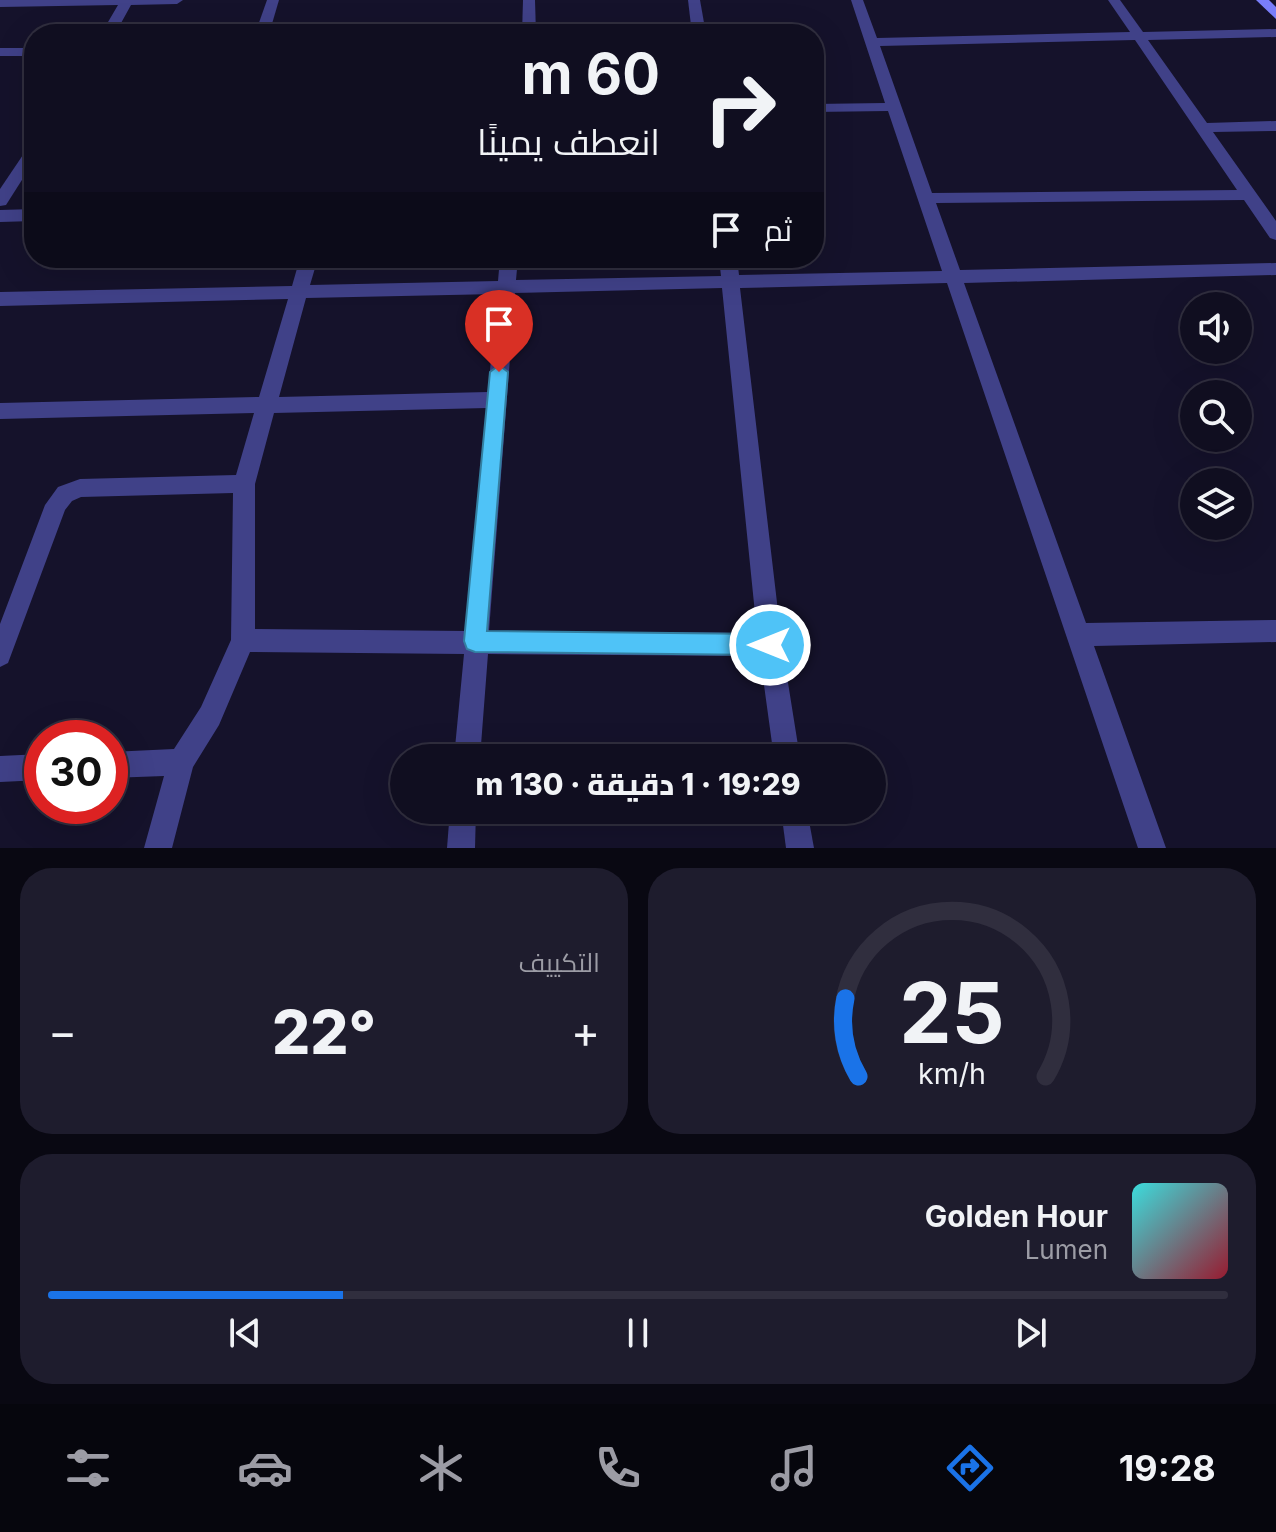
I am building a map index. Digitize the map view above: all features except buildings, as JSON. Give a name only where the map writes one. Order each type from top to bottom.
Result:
[{"type":"street","points":[[113,24],[126,0]]},
{"type":"street","points":[[0,3],[177,0]]},
{"type":"street","points":[[265,24],[273,0]]},
{"type":"street","points":[[529,0],[529,24]]},
{"type":"street","points":[[694,0],[698,24]]},
{"type":"street","points":[[857,0],[1152,848]]},
{"type":"street","points":[[1114,0],[1276,234]]},
{"type":"street","points":[[1262,0],[1276,15]]},
{"type":"street","points":[[872,42],[1276,33]]},
{"type":"street","points":[[0,52],[24,52]]},
{"type":"street","points":[[824,108],[896,107]]},
{"type":"street","points":[[1202,128],[1276,126]]},
{"type":"street","points":[[0,201],[24,164]]},
{"type":"street","points":[[928,198],[1250,195]]},
{"type":"street","points":[[0,216],[24,215]]},
{"type":"street","points":[[158,848],[181,762],[210,716],[243,640],[244,484],[306,268]]},
{"type":"street","points":[[468,744],[508,268]]},
{"type":"street","points":[[729,268],[770,645],[785,744]]},
{"type":"street","points":[[0,299],[1276,269]]},
{"type":"street","points":[[0,411],[496,400]]},
{"type":"street","points":[[0,655],[56,505],[65,494],[80,488],[244,484]]},
{"type":"street","points":[[1077,635],[1276,631]]},
{"type":"street","points":[[243,640],[770,645]]},
{"type":"street","points":[[128,764],[181,762]]},
{"type":"street","points":[[0,769],[24,768]]},
{"type":"street","points":[[461,848],[462,824]]},
{"type":"street","points":[[796,824],[800,848]]},
{"type":"route","points":[[499,372],[475,641],[770,645]]}]
